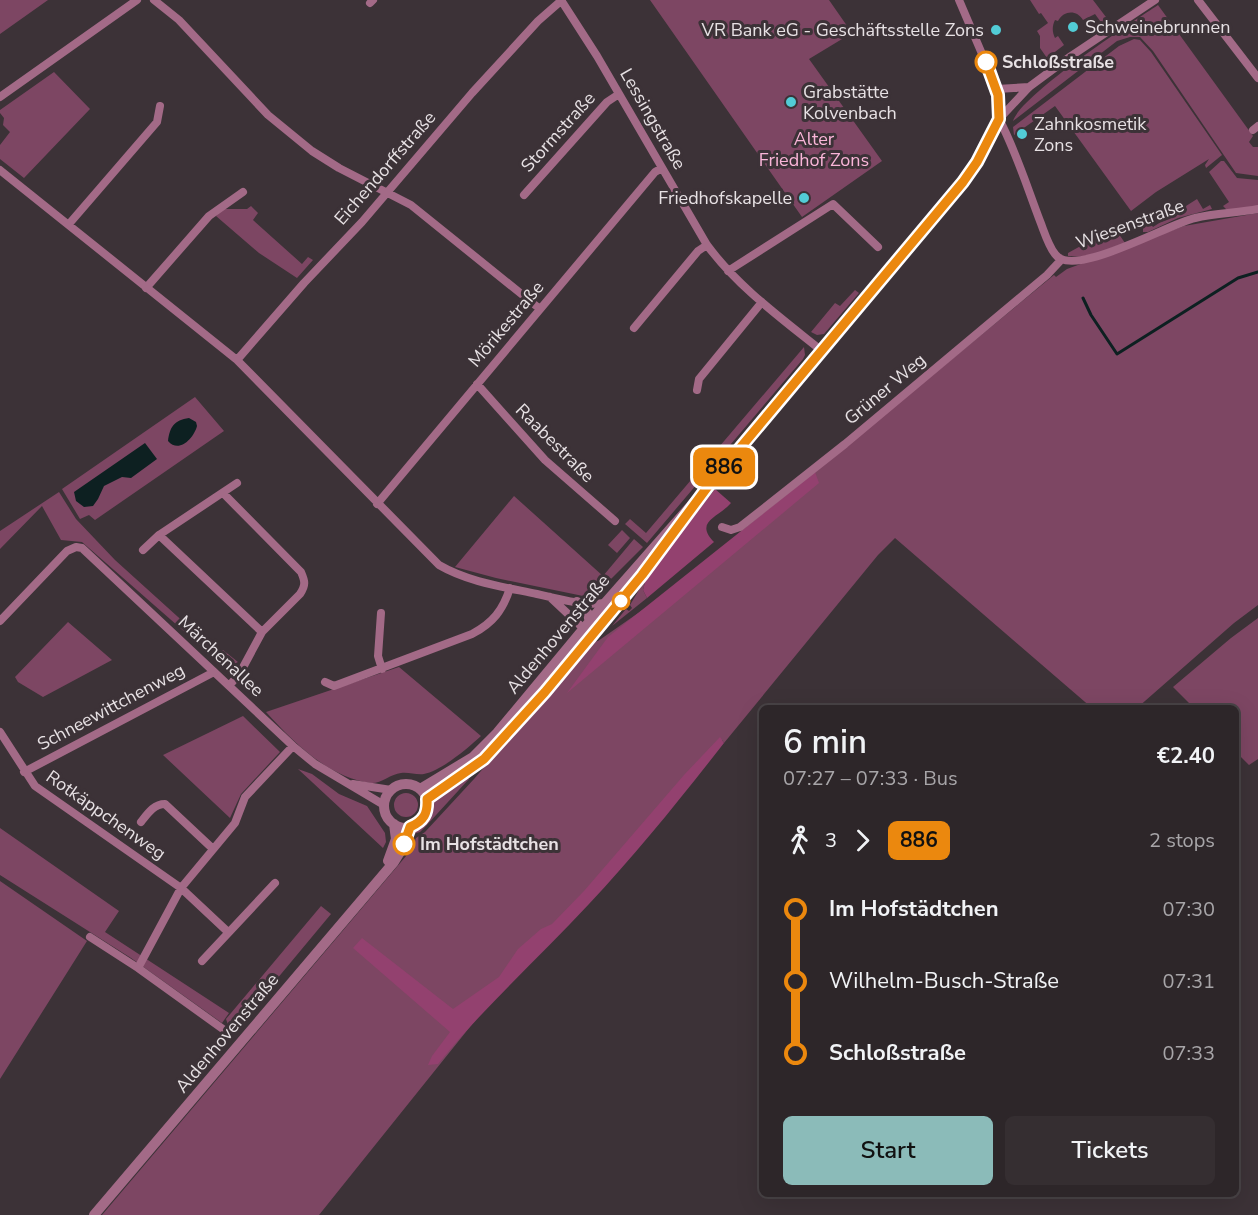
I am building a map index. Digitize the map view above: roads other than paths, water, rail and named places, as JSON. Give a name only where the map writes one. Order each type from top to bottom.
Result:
[{"type":"street","points":[[0,98],[136,0]]},
{"type":"street","points":[[154,0],[179,20],[268,115],[312,151],[330,163],[411,205],[540,309]]},
{"type":"street","name":"Eichendorffstraße","points":[[237,360],[388,193],[472,93],[538,21],[561,0]]},
{"type":"street","name":"Lessingstraße","points":[[561,0],[707,244],[728,271],[822,351]]},
{"type":"street","points":[[959,0],[997,89],[1000,104],[999,119]]},
{"type":"street","points":[[999,119],[1029,87],[1155,0]]},
{"type":"street","points":[[1198,0],[1258,78]]},
{"type":"street","points":[[997,89],[1029,87]]},
{"type":"street","name":"Stormstraße","points":[[524,195],[607,102],[619,94]]},
{"type":"street","points":[[69,224],[157,122],[160,106]]},
{"type":"street","name":"Wiesenstraße","points":[[999,119],[1009,138],[1055,255],[1066,262],[1099,256],[1176,223],[1196,217],[1258,209]]},
{"type":"street","name":"Aldenhovenstraße","points":[[424,794],[482,749],[588,626],[605,603],[709,485],[963,182],[977,162],[999,119]]},
{"type":"street","name":"Mörikestraße","points":[[377,504],[655,172],[662,168]]},
{"type":"street","points":[[0,170],[237,360],[439,565],[478,582],[586,604],[605,603]]},
{"type":"street","points":[[146,288],[209,216],[243,192]]},
{"type":"street","points":[[728,271],[833,204],[878,247]]},
{"type":"street","points":[[634,328],[698,251],[707,244]]},
{"type":"street","name":"Grüner Weg","points":[[722,527],[731,530],[740,527],[845,444],[1047,275],[1061,260]]},
{"type":"street","points":[[697,390],[699,379],[762,302]]},
{"type":"street","name":"Raabestraße","points":[[477,384],[545,460],[615,521]]},
{"type":"street","points":[[143,550],[159,536],[237,483]]},
{"type":"street","name":"Aldenhovenstraße","points":[[424,794],[484,759],[602,624],[642,575],[709,485]]},
{"type":"street","points":[[223,493],[301,572],[305,580],[305,587],[300,594],[262,632],[240,673],[229,686]]},
{"type":"street","points":[[159,536],[262,632]]},
{"type":"street","name":"Märchenallee","points":[[0,621],[67,551],[76,547],[82,548],[293,746],[315,764],[384,805]]},
{"type":"street","points":[[325,682],[334,686],[482,629],[498,615],[506,604],[510,588]]},
{"type":"street","points":[[550,597],[588,626],[602,624]]},
{"type":"street","points":[[578,602],[588,626]]},
{"type":"street","points":[[381,613],[378,657],[382,669]]},
{"type":"street","points":[[570,662],[570,654],[588,626]]},
{"type":"street","name":"Schneewittchenweg","points":[[24,772],[214,672]]},
{"type":"street","name":"Rotkäppchenweg","points":[[0,732],[35,786],[181,888],[228,932]]},
{"type":"street","points":[[138,968],[181,888],[235,823],[245,797],[293,746]]},
{"type":"street","name":"Märchenallee","points":[[350,783],[391,790]]},
{"type":"street","points":[[411,784],[424,794],[428,808],[419,824],[402,827],[388,819],[384,805],[391,790],[400,785],[411,784]]},
{"type":"street","points":[[141,822],[154,807],[165,804],[212,848]]},
{"type":"street","name":"Aldenhovenstraße","points":[[381,875],[393,851],[396,834],[394,824]]},
{"type":"street","name":"Aldenhovenstraße","points":[[94,1214],[381,875],[402,849],[410,827]]},
{"type":"street","points":[[202,961],[275,883]]},
{"type":"street","points":[[90,937],[138,968],[227,1032]]},
{"type":"water","points":[[189,418],[196,422],[197,426],[193,435],[186,443],[172,445],[168,441],[172,428],[176,422]]},
{"type":"water","points":[[145,443],[157,459],[131,478],[122,477],[104,486],[93,506],[84,507],[76,501],[74,492]]},
{"type":"waterway","points":[[1083,298],[1091,315],[1117,354],[1238,278],[1258,272]]},
{"type":"place","name":"Schweinebrunnen","points":[[1073,27]]},
{"type":"place","name":"VR Bank eG - Geschäftsstelle Zons","points":[[996,30]]},
{"type":"place","name":"Schloßstraße","points":[[986,62]]},
{"type":"place","name":"Grabstätte Kolvenbach","points":[[791,102]]},
{"type":"place","name":"Zahnkosmetik Zons","points":[[1022,134]]},
{"type":"place","name":"Friedhofskapelle","points":[[804,198]]},
{"type":"place","name":"Im Hofstädtchen","points":[[404,844]]},
{"type":"park label","name":"Alter Friedhof Zons","points":[[814,149]]}]
